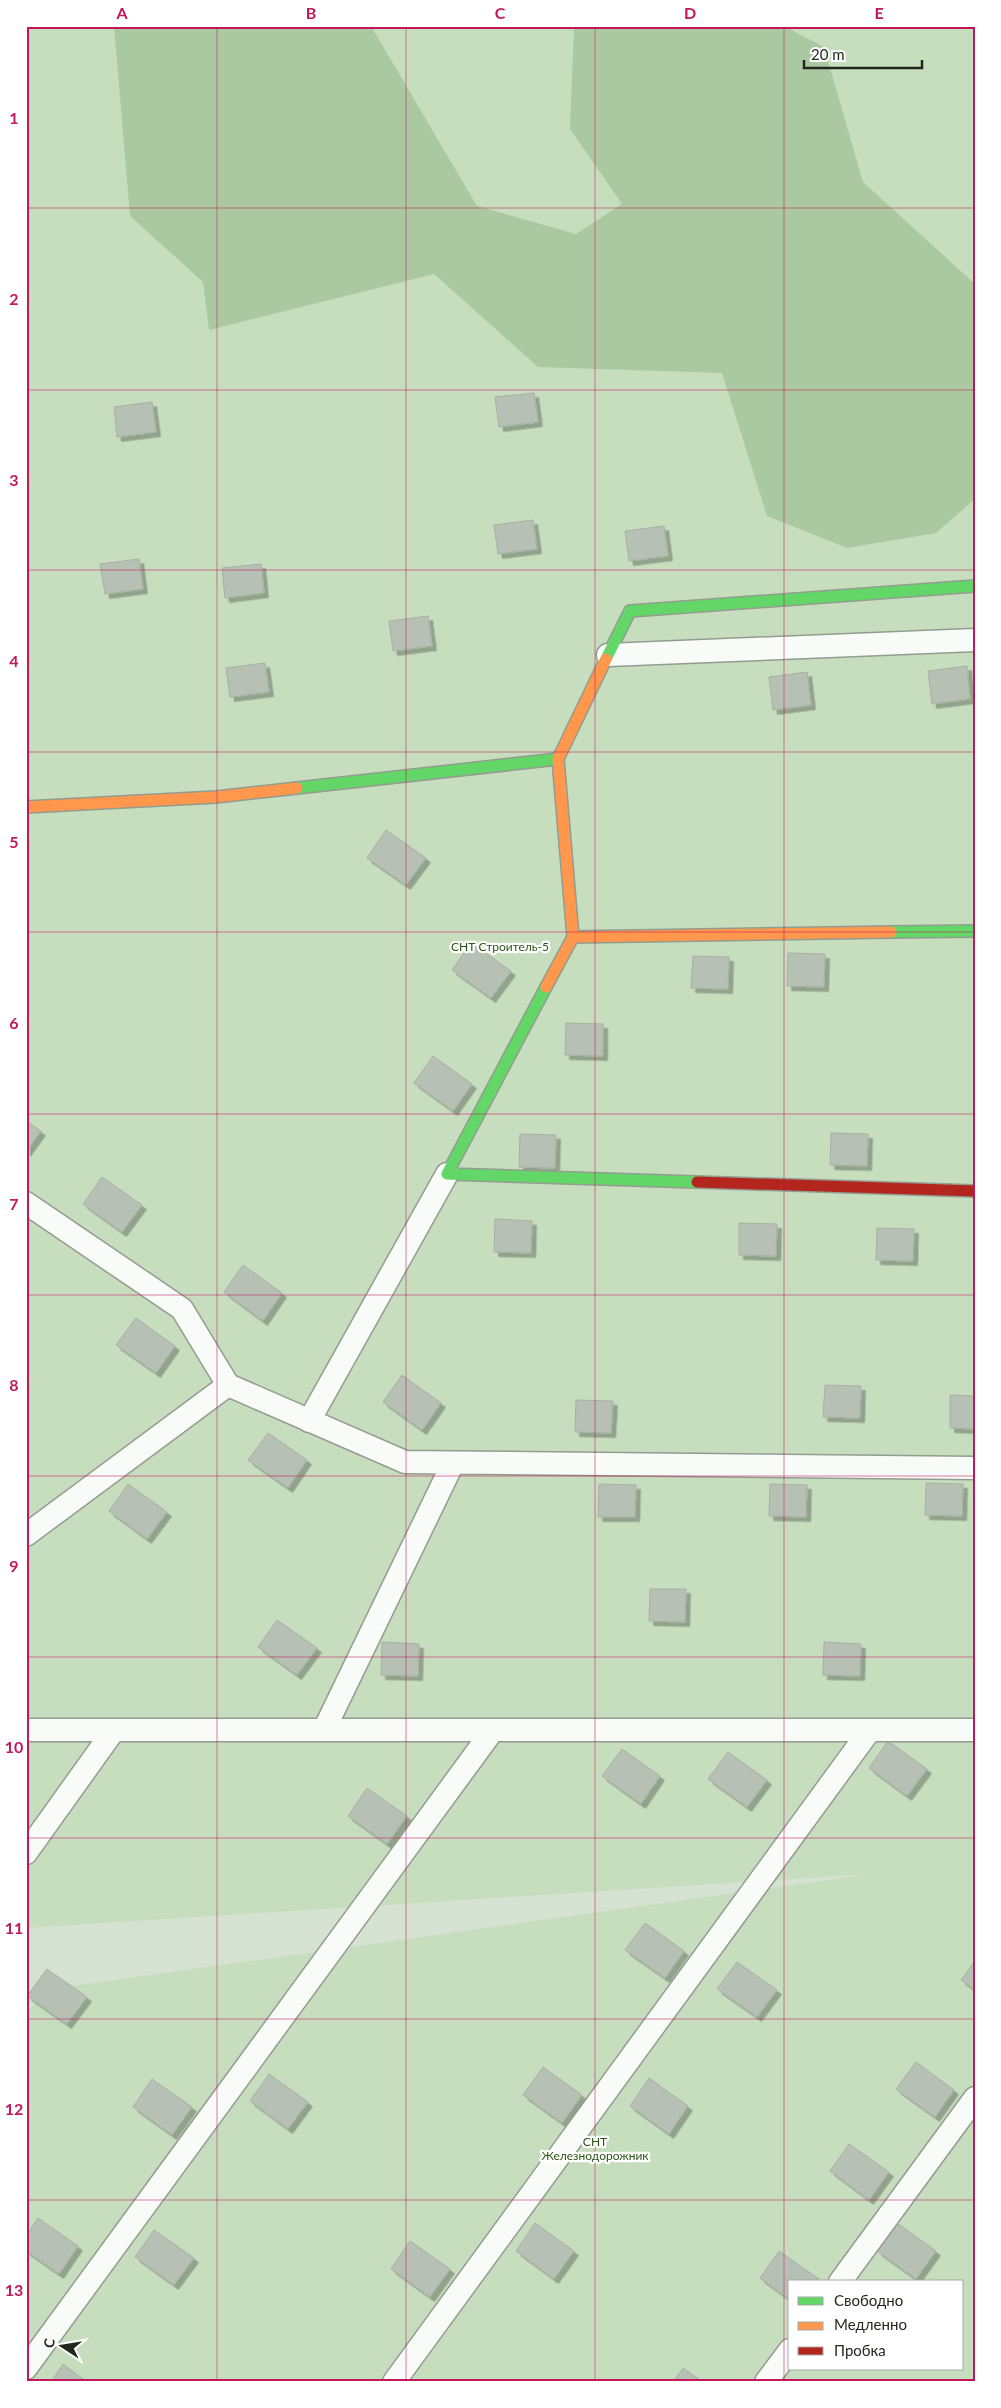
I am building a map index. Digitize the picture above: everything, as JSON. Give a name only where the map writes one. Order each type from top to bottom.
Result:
[{"type":"street","points":[[975,586],[630,611],[558,759],[573,937],[447,1174],[975,1191]]},
{"type":"street","points":[[26,807],[216,796],[558,759]]},
{"type":"street","points":[[573,937],[975,931]]},
{"type":"lane","points":[[608,655],[975,640]]},
{"type":"lane","points":[[310,1420],[447,1174]]},
{"type":"lane","points":[[26,1203],[182,1309],[228,1385],[405,1462],[975,1468]]},
{"type":"lane","points":[[26,1535],[228,1385]]},
{"type":"lane","points":[[324,1730],[453,1462]]},
{"type":"lane","points":[[26,1730],[975,1730]]},
{"type":"lane","points":[[26,1853],[114,1730]]},
{"type":"lane","points":[[26,2368],[493,1730]]},
{"type":"lane","points":[[394,2382],[870,1730]]},
{"type":"lane","points":[[841,2280],[975,2098]]},
{"type":"lane","points":[[766,2382],[788,2353]]},
{"type":"green space","name":"СНТ Строитель-5","points":[[26,26],[975,26],[975,2382],[26,2382],[26,2013],[50,1989],[870,1874],[26,1928]]},
{"type":"green space","points":[[114,26],[371,26],[477,206],[576,234],[622,204],[570,129],[574,26],[784,26],[824,47],[863,182],[975,284],[975,499],[936,533],[847,548],[767,516],[722,373],[538,367],[434,274],[209,330],[203,282],[130,216]]},
{"type":"building","points":[[534,393],[538,422],[499,427],[495,397]]},
{"type":"building","points":[[152,402],[156,432],[117,437],[114,407]]},
{"type":"building","points":[[533,520],[537,549],[498,554],[494,525]]},
{"type":"building","points":[[664,526],[668,556],[629,561],[625,531]]},
{"type":"building","points":[[139,559],[143,589],[105,594],[100,564]]},
{"type":"building","points":[[261,564],[264,593],[225,598],[222,568]]},
{"type":"building","points":[[428,616],[432,646],[393,651],[389,621]]},
{"type":"building","points":[[265,663],[269,692],[230,697],[226,668]]},
{"type":"building","points":[[967,666],[970,699],[932,704],[928,671]]},
{"type":"building","points":[[807,672],[811,705],[773,710],[769,677]]},
{"type":"building","points":[[386,830],[426,858],[406,885],[367,858]]},
{"type":"building","points":[[471,943],[511,971],[491,998],[452,970]]},
{"type":"building","points":[[788,953],[825,954],[824,987],[787,986]]},
{"type":"building","points":[[693,956],[729,957],[728,989],[691,988]]},
{"type":"building","points":[[566,1023],[603,1024],[603,1056],[565,1055]]},
{"type":"building","points":[[433,1056],[472,1084],[453,1111],[414,1083]]},
{"type":"building","points":[[26,1121],[41,1131],[26,1152]]},
{"type":"building","points":[[831,1133],[868,1134],[867,1166],[830,1165]]},
{"type":"building","points":[[520,1134],[556,1135],[555,1168],[519,1167]]},
{"type":"building","points":[[102,1177],[142,1205],[122,1232],[83,1204]]},
{"type":"building","points":[[495,1219],[532,1221],[531,1253],[494,1252]]},
{"type":"building","points":[[739,1223],[777,1224],[776,1256],[739,1255]]},
{"type":"building","points":[[877,1228],[914,1229],[913,1261],[876,1260]]},
{"type":"building","points":[[243,1265],[282,1293],[263,1321],[224,1292]]},
{"type":"building","points":[[136,1318],[175,1346],[156,1373],[116,1345]]},
{"type":"building","points":[[402,1375],[441,1403],[422,1430],[383,1402]]},
{"type":"building","points":[[825,1385],[861,1386],[860,1418],[823,1417]]},
{"type":"building","points":[[950,1395],[975,1396],[975,1429],[950,1428]]},
{"type":"building","points":[[576,1400],[613,1401],[611,1433],[575,1432]]},
{"type":"building","points":[[268,1433],[307,1460],[288,1488],[248,1460]]},
{"type":"building","points":[[926,1483],[963,1484],[962,1516],[925,1515]]},
{"type":"building","points":[[128,1484],[167,1512],[147,1539],[109,1511]]},
{"type":"building","points":[[599,1484],[636,1485],[635,1517],[598,1517]]},
{"type":"building","points":[[770,1484],[807,1485],[806,1517],[769,1516]]},
{"type":"building","points":[[650,1589],[686,1589],[685,1622],[649,1621]]},
{"type":"building","points":[[277,1620],[317,1648],[297,1675],[258,1647]]},
{"type":"building","points":[[382,1642],[419,1644],[418,1676],[381,1675]]},
{"type":"building","points":[[824,1642],[861,1644],[860,1676],[823,1675]]},
{"type":"building","points":[[888,1741],[927,1769],[907,1796],[869,1768]]},
{"type":"building","points":[[622,1749],[660,1776],[641,1804],[602,1776]]},
{"type":"building","points":[[728,1752],[767,1780],[747,1807],[708,1779]]},
{"type":"building","points":[[367,1788],[407,1816],[387,1844],[348,1816]]},
{"type":"building","points":[[645,1923],[684,1951],[665,1978],[625,1950]]},
{"type":"building","points":[[975,1961],[975,1990],[961,1980]]},
{"type":"building","points":[[737,1962],[777,1990],[757,2017],[717,1989]]},
{"type":"building","points":[[47,1969],[87,1997],[67,2024],[27,1996]]},
{"type":"building","points":[[916,2062],[954,2090],[935,2117],[896,2089]]},
{"type":"building","points":[[543,2067],[582,2095],[562,2123],[523,2095]]},
{"type":"building","points":[[269,2074],[308,2102],[288,2129],[250,2101]]},
{"type":"building","points":[[649,2078],[688,2106],[669,2134],[630,2106]]},
{"type":"building","points":[[152,2079],[192,2107],[172,2135],[133,2107]]},
{"type":"building","points":[[849,2144],[889,2172],[869,2200],[830,2171]]},
{"type":"building","points":[[38,2218],[78,2246],[59,2274],[26,2251],[26,2236]]},
{"type":"building","points":[[535,2223],[574,2251],[554,2279],[516,2251]]},
{"type":"building","points":[[897,2223],[936,2251],[916,2279],[877,2251]]},
{"type":"building","points":[[154,2230],[194,2258],[174,2285],[135,2257]]},
{"type":"building","points":[[410,2241],[450,2269],[430,2297],[391,2269]]},
{"type":"building","points":[[779,2251],[819,2279],[788,2280],[788,2299],[760,2278]]},
{"type":"building","points":[[63,2364],[87,2382],[51,2382]]},
{"type":"building","points":[[683,2368],[703,2382],[673,2382]]},
{"type":"traffic: fast","points":[[606,659],[630,611],[975,586]]},
{"type":"traffic: fast","points":[[297,788],[558,759]]},
{"type":"traffic: fast","points":[[891,932],[975,931]]},
{"type":"traffic: fast","points":[[546,987],[447,1174],[697,1182]]},
{"type":"traffic: slow","points":[[546,987],[573,937],[558,759],[606,659]]},
{"type":"traffic: slow","points":[[26,807],[216,797],[297,788]]},
{"type":"traffic: slow","points":[[573,937],[891,932]]},
{"type":"traffic: jam","points":[[697,1182],[975,1191]]},
{"type":"park label","name":"СНТ Железнодорожник","points":[[595,2149]]}]
